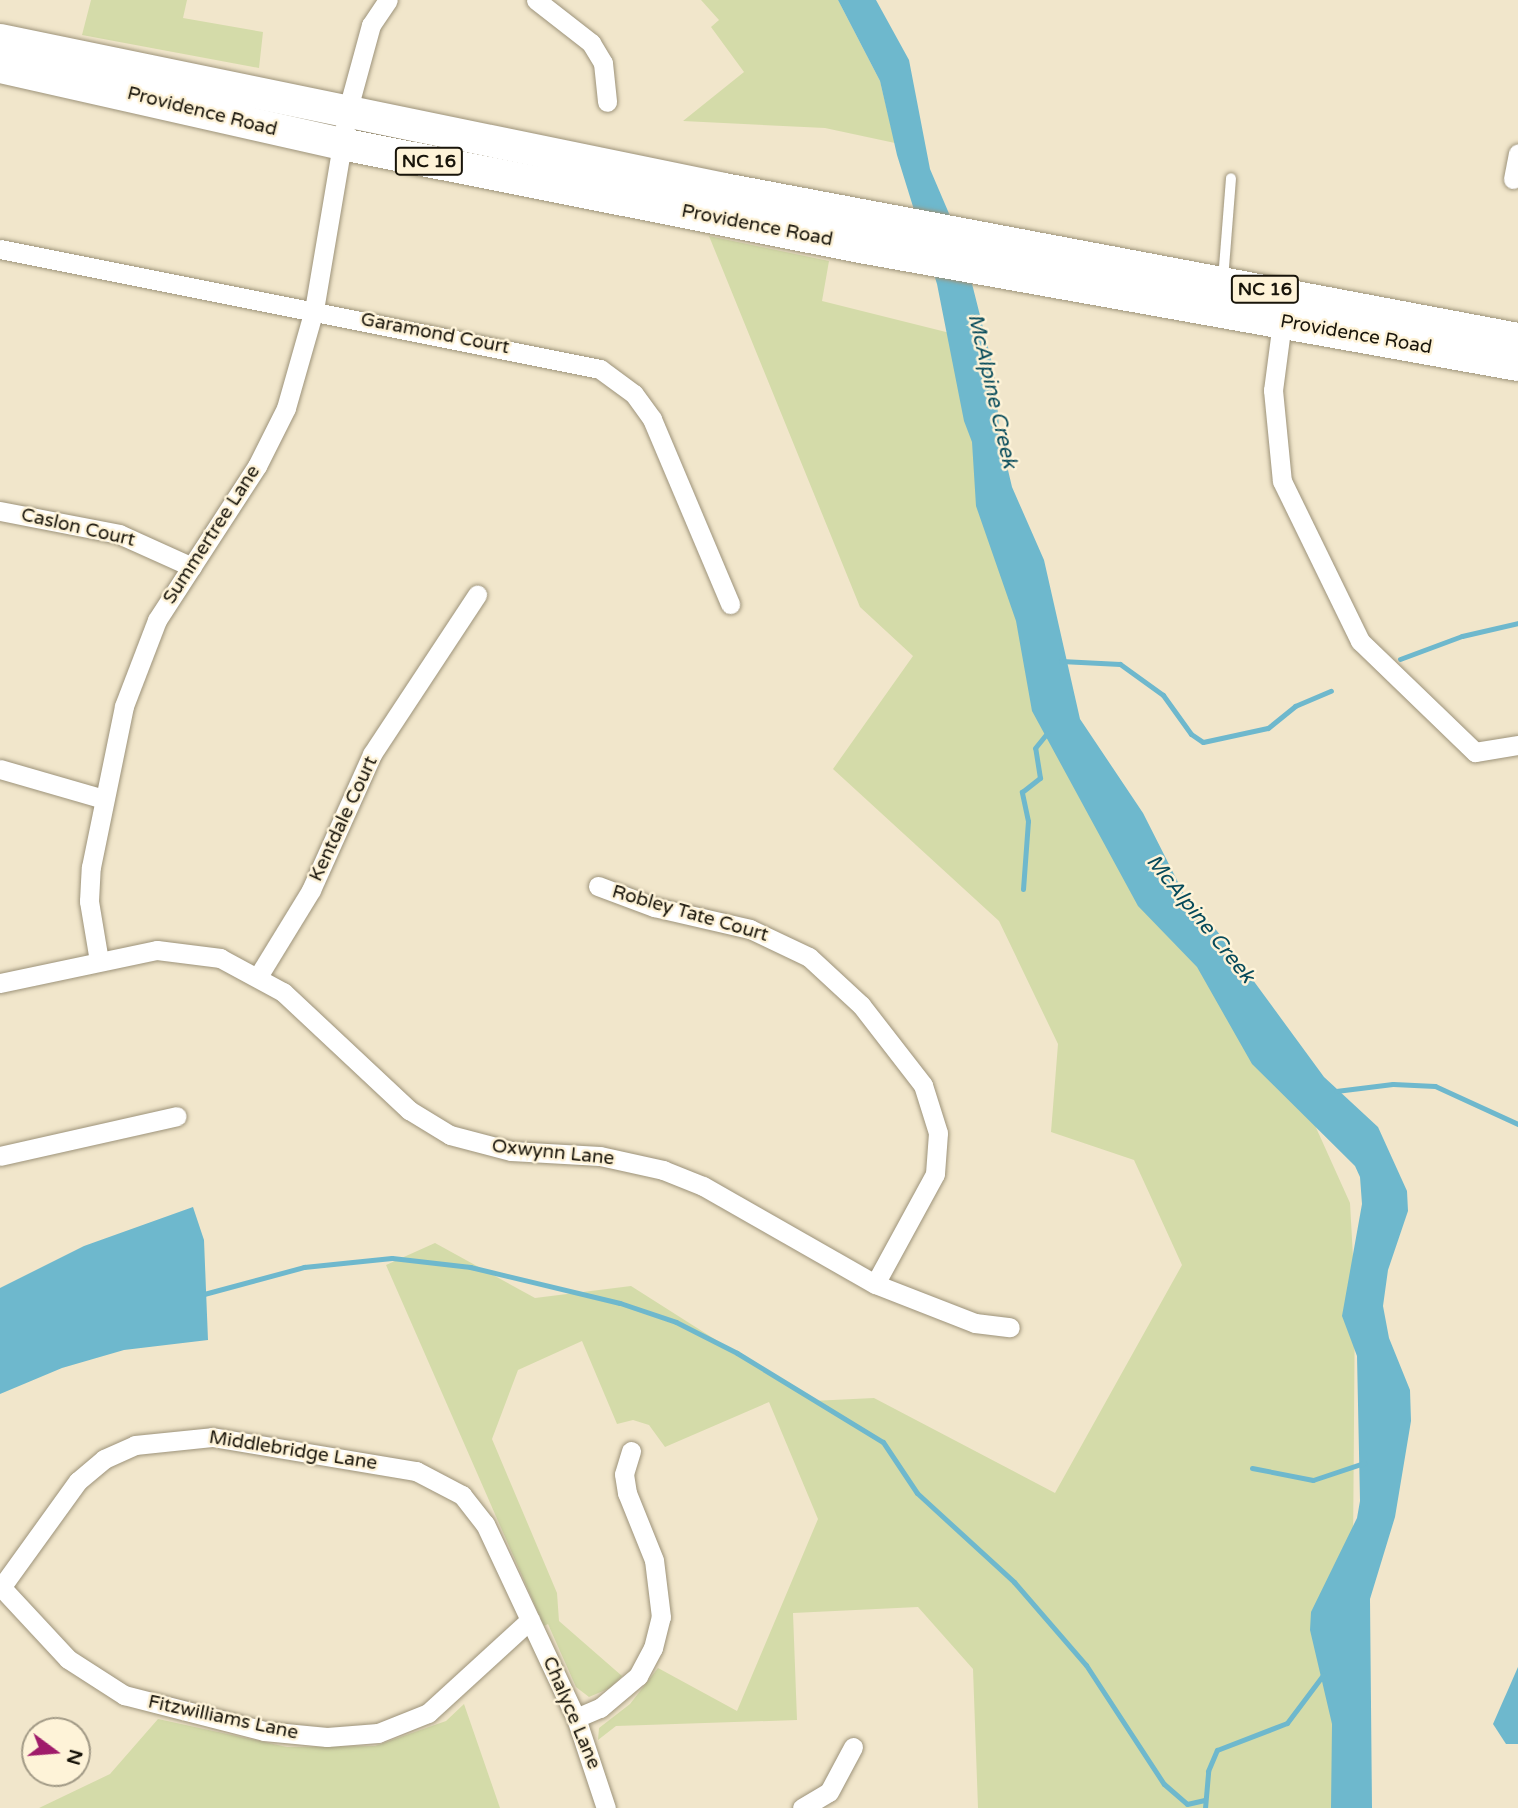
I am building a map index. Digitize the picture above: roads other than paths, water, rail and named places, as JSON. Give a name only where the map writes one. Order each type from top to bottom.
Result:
[{"type":"main road","name":"Providence Road","points":[[0,40],[860,214],[1223,280],[1518,339]]},
{"type":"main road","name":"Providence Road","points":[[0,67],[342,144],[860,247],[1518,365]]},
{"type":"street","name":"Summertree Lane","points":[[99,961],[89,901],[104,799],[124,706],[146,641],[278,425],[302,364],[314,310],[348,109],[371,25],[388,0]]},
{"type":"street","points":[[536,0],[591,43],[603,64],[607,102]]},
{"type":"street","points":[[1513,178],[1518,153]]},
{"type":"street","name":"Garamond Court","points":[[0,248],[576,362],[615,378],[634,394],[662,439],[730,604]]},
{"type":"street","points":[[1282,322],[1273,390],[1282,481],[1354,630],[1386,669],[1475,752],[1518,746]]},
{"type":"street","name":"Caslon Court","points":[[0,511],[119,534],[192,567]]},
{"type":"street","name":"Kentdale Court","points":[[259,975],[311,890],[372,754],[477,595]]},
{"type":"street","points":[[0,769],[104,799]]},
{"type":"street","name":"Robley Tate Court","points":[[598,886],[654,907],[750,929],[809,957],[861,1005],[923,1085],[938,1133],[935,1174],[875,1284]]},
{"type":"street","name":"Oxwynn Lane","points":[[0,983],[99,961],[173,950],[220,958],[259,975],[283,992],[409,1110],[450,1135],[511,1151],[600,1156],[663,1170],[703,1186],[875,1284],[975,1323],[1010,1326]]},
{"type":"street","points":[[0,1156],[177,1116]]},
{"type":"street","name":"Middlebridge Lane","points":[[1,1588],[59,1503],[104,1459],[160,1439],[212,1437],[407,1469],[440,1480],[462,1495],[485,1524],[530,1620]]},
{"type":"street","points":[[576,1718],[600,1708],[638,1676],[653,1648],[661,1617],[654,1560],[627,1493],[624,1474],[631,1451]]},
{"type":"street","name":"Fitzwilliams Lane","points":[[1,1588],[68,1659],[124,1695],[264,1731],[327,1737],[378,1733],[428,1713],[530,1620]]},
{"type":"street","name":"Chalyce Lane","points":[[530,1620],[576,1718],[606,1808]]},
{"type":"street","points":[[802,1808],[829,1792],[853,1746]]},
{"type":"lane","points":[[1223,280],[1231,178]]},
{"type":"water","name":"McAlpine Creek","points":[[838,0],[876,0],[909,60],[930,169],[962,244],[994,371],[1000,436],[1012,487],[1044,560],[1080,719],[1143,813],[1184,894],[1217,931],[1324,1077],[1378,1127],[1407,1191],[1408,1211],[1388,1270],[1383,1306],[1389,1338],[1410,1390],[1411,1421],[1395,1517],[1370,1599],[1372,1808],[1331,1808],[1332,1724],[1310,1630],[1311,1612],[1357,1518],[1360,1501],[1357,1356],[1342,1316],[1362,1204],[1360,1177],[1355,1166],[1252,1064],[1197,967],[1138,906],[1032,711],[1016,621],[976,506],[972,442],[964,421],[937,284],[897,155],[880,81]]},
{"type":"water","points":[[193,1207],[204,1240],[208,1340],[124,1350],[62,1368],[0,1394],[0,1288],[84,1246]]},
{"type":"water","points":[[1518,1667],[1518,1744],[1506,1744],[1493,1724]]},
{"type":"waterway","points":[[1400,659],[1462,636],[1518,623]]},
{"type":"waterway","points":[[1061,661],[1120,664],[1163,695],[1191,734],[1203,742],[1268,728],[1295,706],[1331,691]]},
{"type":"waterway","points":[[1023,889],[1028,821],[1022,792],[1040,778],[1035,748],[1047,733]]},
{"type":"waterway","points":[[1336,1091],[1393,1084],[1435,1086],[1518,1124]]},
{"type":"waterway","points":[[204,1294],[304,1267],[392,1258],[470,1267],[620,1303],[676,1322],[737,1353],[883,1442],[917,1493],[1014,1582],[1086,1665],[1164,1784],[1187,1804],[1205,1800]]},
{"type":"waterway","points":[[1252,1468],[1313,1480],[1364,1463]]},
{"type":"waterway","points":[[1205,1808],[1208,1771],[1217,1750],[1287,1723],[1323,1675]]}]
